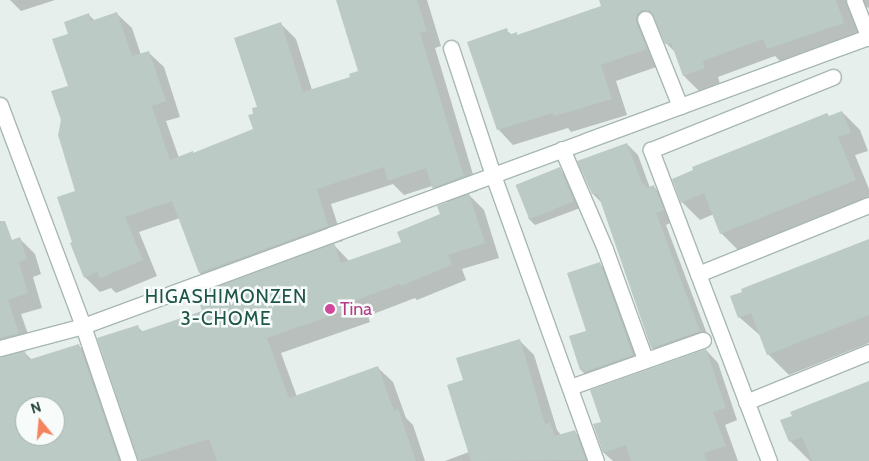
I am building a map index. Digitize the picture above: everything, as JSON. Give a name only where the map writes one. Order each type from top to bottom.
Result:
[{"type":"street","points":[[0,348],[83,326],[493,174],[869,38],[854,0]]},
{"type":"street","points":[[645,19],[680,106]]},
{"type":"street","points":[[451,48],[530,293],[570,387],[596,461]]},
{"type":"street","points":[[769,461],[651,150],[833,77]]},
{"type":"street","points":[[0,105],[83,326],[129,461]]},
{"type":"street","points":[[562,149],[605,249],[644,359]]},
{"type":"street","points":[[698,274],[869,205]]},
{"type":"street","points":[[570,387],[644,359],[703,340]]},
{"type":"street","points":[[746,402],[869,352]]},
{"type":"building","points":[[336,0],[417,0],[427,31],[420,33],[464,176],[432,188],[426,168],[388,181],[384,167],[317,189],[328,226],[199,273],[172,201],[125,217],[143,260],[100,278],[97,272],[84,278],[70,243],[72,242],[57,197],[75,191],[58,135],[61,120],[51,91],[68,86],[52,39],[68,34],[64,22],[89,13],[91,21],[117,12],[132,56],[149,51],[166,101],[152,106],[170,160],[253,129],[248,115],[253,114],[252,108],[257,107],[234,38],[281,22],[303,92],[350,77],[349,74],[358,71]]},
{"type":"building","points":[[599,0],[836,0],[844,23],[767,49],[763,39],[703,61],[705,68],[683,76],[671,43],[665,44],[651,12],[642,10],[637,14],[636,22],[647,49],[601,65],[612,99],[554,116],[553,113],[497,130],[467,42],[507,28],[509,35],[517,32],[517,35],[601,6]]},
{"type":"building","points":[[842,111],[851,133],[838,137],[856,180],[720,234],[704,193],[681,203],[672,179],[693,170],[692,167],[827,113],[829,116]]},
{"type":"building","points":[[627,143],[643,185],[645,184],[647,188],[654,185],[664,210],[656,213],[700,331],[651,348],[598,194],[592,194],[577,161]]},
{"type":"building","points":[[560,167],[574,201],[529,219],[515,185]]},
{"type":"building","points":[[469,194],[485,243],[448,255],[452,265],[401,286],[400,284],[354,301],[356,307],[267,338],[289,398],[378,366],[394,411],[398,409],[416,461],[217,461],[209,439],[138,461],[97,338],[138,325],[140,332],[202,311],[199,302],[207,299],[204,291],[334,243],[341,263],[401,242],[397,232],[440,214],[437,206]]},
{"type":"building","points":[[0,221],[5,221],[12,240],[20,237],[27,259],[19,262],[28,293],[8,300],[19,333],[0,338]]},
{"type":"building","points":[[869,239],[869,315],[767,355],[751,313],[738,318],[730,296],[742,292],[741,289]]},
{"type":"building","points":[[600,262],[633,355],[584,372],[583,369],[580,370],[569,336],[586,331],[567,273]]},
{"type":"building","points":[[520,339],[545,424],[550,422],[555,436],[575,430],[586,460],[471,461],[447,385],[463,380],[456,358]]},
{"type":"building","points":[[79,344],[119,461],[0,461],[0,357],[25,351],[28,360]]},
{"type":"building","points":[[706,349],[726,408],[713,412],[726,446],[704,453],[707,461],[631,461],[626,445],[603,453],[593,424],[601,422],[590,390]]},
{"type":"building","points":[[869,381],[869,461],[812,461],[802,437],[789,442],[780,420],[792,416],[790,412]]},
{"type":"place","name":"Tina","points":[[330,309]]},
{"type":"district","name":"HIGASHIMONZEN 3-CHOME","points":[[226,308]]}]
